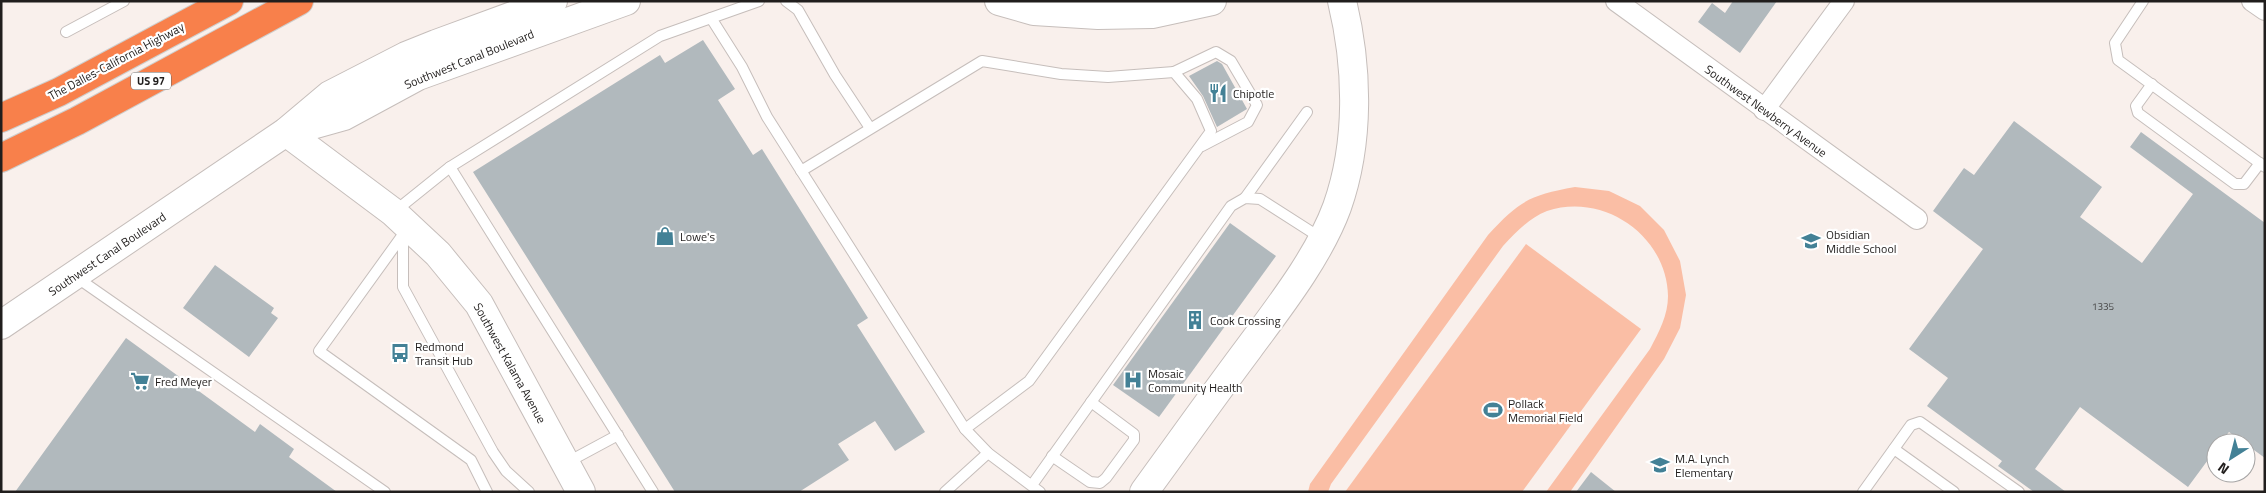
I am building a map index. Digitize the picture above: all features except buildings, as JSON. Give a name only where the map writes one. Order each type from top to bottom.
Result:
[{"type":"highway","name":"The Dalles-California Highway","points":[[1,118],[59,92],[229,1]]},
{"type":"highway","name":"US 97","points":[[1,158],[77,121],[299,1]]},
{"type":"main road","name":"Southwest Canal Boulevard","points":[[1,325],[286,132],[330,95],[406,56],[552,1]]},
{"type":"main road","name":"Southwest Canal Boulevard","points":[[286,132],[344,116],[418,76],[626,1]]},
{"type":"main road","points":[[999,1],[1034,11],[1098,15],[1152,14],[1212,1]]},
{"type":"main road","points":[[1144,492],[1281,304],[1337,208],[1350,162],[1354,119],[1352,54],[1342,1]]},
{"type":"main road","name":"Southwest Kalama Avenue","points":[[286,132],[438,254],[479,304],[581,492]]},
{"type":"street","name":"Southwest Newberry Avenue","points":[[1616,1],[1764,110],[1917,218]]},
{"type":"street","points":[[1764,110],[1844,1]]},
{"type":"street","points":[[2252,1],[2265,10]]},
{"type":"lane","points":[[66,32],[124,1]]},
{"type":"lane","points":[[486,492],[472,460],[318,351],[402,224],[450,167],[660,36],[760,1]]},
{"type":"lane","points":[[786,1],[798,10],[835,75],[870,128]]},
{"type":"lane","points":[[2143,1],[2115,43],[2118,60],[2152,84],[2262,165],[2244,184],[2235,184],[2138,113],[2136,106],[2152,84]]},
{"type":"lane","points":[[711,18],[742,67],[767,117],[965,429],[988,453],[1036,489],[1052,456],[1231,206],[1246,198],[1306,112]]},
{"type":"lane","points":[[801,171],[982,61],[1061,74],[1108,78],[1174,72],[1216,52],[1231,61],[1257,105],[1248,122],[1199,148]]},
{"type":"lane","points":[[965,429],[1029,381],[1211,131],[1197,99],[1174,72]]},
{"type":"lane","points":[[450,167],[653,492]]},
{"type":"lane","points":[[1246,198],[1260,199],[1321,238]]},
{"type":"lane","points":[[402,224],[403,287],[493,452],[506,471],[528,492]]},
{"type":"lane","points":[[75,276],[385,492]]},
{"type":"lane","points":[[1052,456],[1090,482],[1100,483],[1106,478],[1134,440],[1134,434],[1091,402]]},
{"type":"lane","points":[[1863,492],[1911,425],[1920,422],[2019,492]]},
{"type":"lane","points":[[565,464],[618,435]]},
{"type":"lane","points":[[1894,449],[1954,492]]},
{"type":"lane","points":[[945,492],[988,453]]},
{"type":"shaded area","points":[[1575,187],[1609,191],[1640,206],[1664,230],[1680,261],[1686,295],[1680,328],[1664,359],[1570,492],[1546,492],[1650,349],[1665,317],[1668,296],[1665,274],[1657,255],[1644,238],[1628,224],[1610,214],[1590,208],[1569,207],[1547,211],[1534,217],[1503,246],[1331,484],[1328,492],[1308,492],[1310,484],[1488,235],[1508,214],[1526,201],[1547,193]]},
{"type":"shaded area","name":"Pollack Memorial Field","points":[[1526,244],[1641,329],[1522,492],[1345,492]]},
{"type":"place","name":"Chipotle","points":[[1218,93]]},
{"type":"place","name":"Lowe's","points":[[665,236]]},
{"type":"place","name":"Obsidian Middle School","points":[[1811,241]]},
{"type":"place","name":"Cook Crossing","points":[[1195,320]]},
{"type":"place","name":"Redmond Transit Hub","points":[[400,353]]},
{"type":"place","name":"Mosaic Community Health","points":[[1133,380]]},
{"type":"place","name":"Fred Meyer","points":[[140,381]]},
{"type":"place","name":"Pollack Memorial Field","points":[[1493,410]]},
{"type":"place","name":"M.A. Lynch Elementary","points":[[1660,465]]}]
